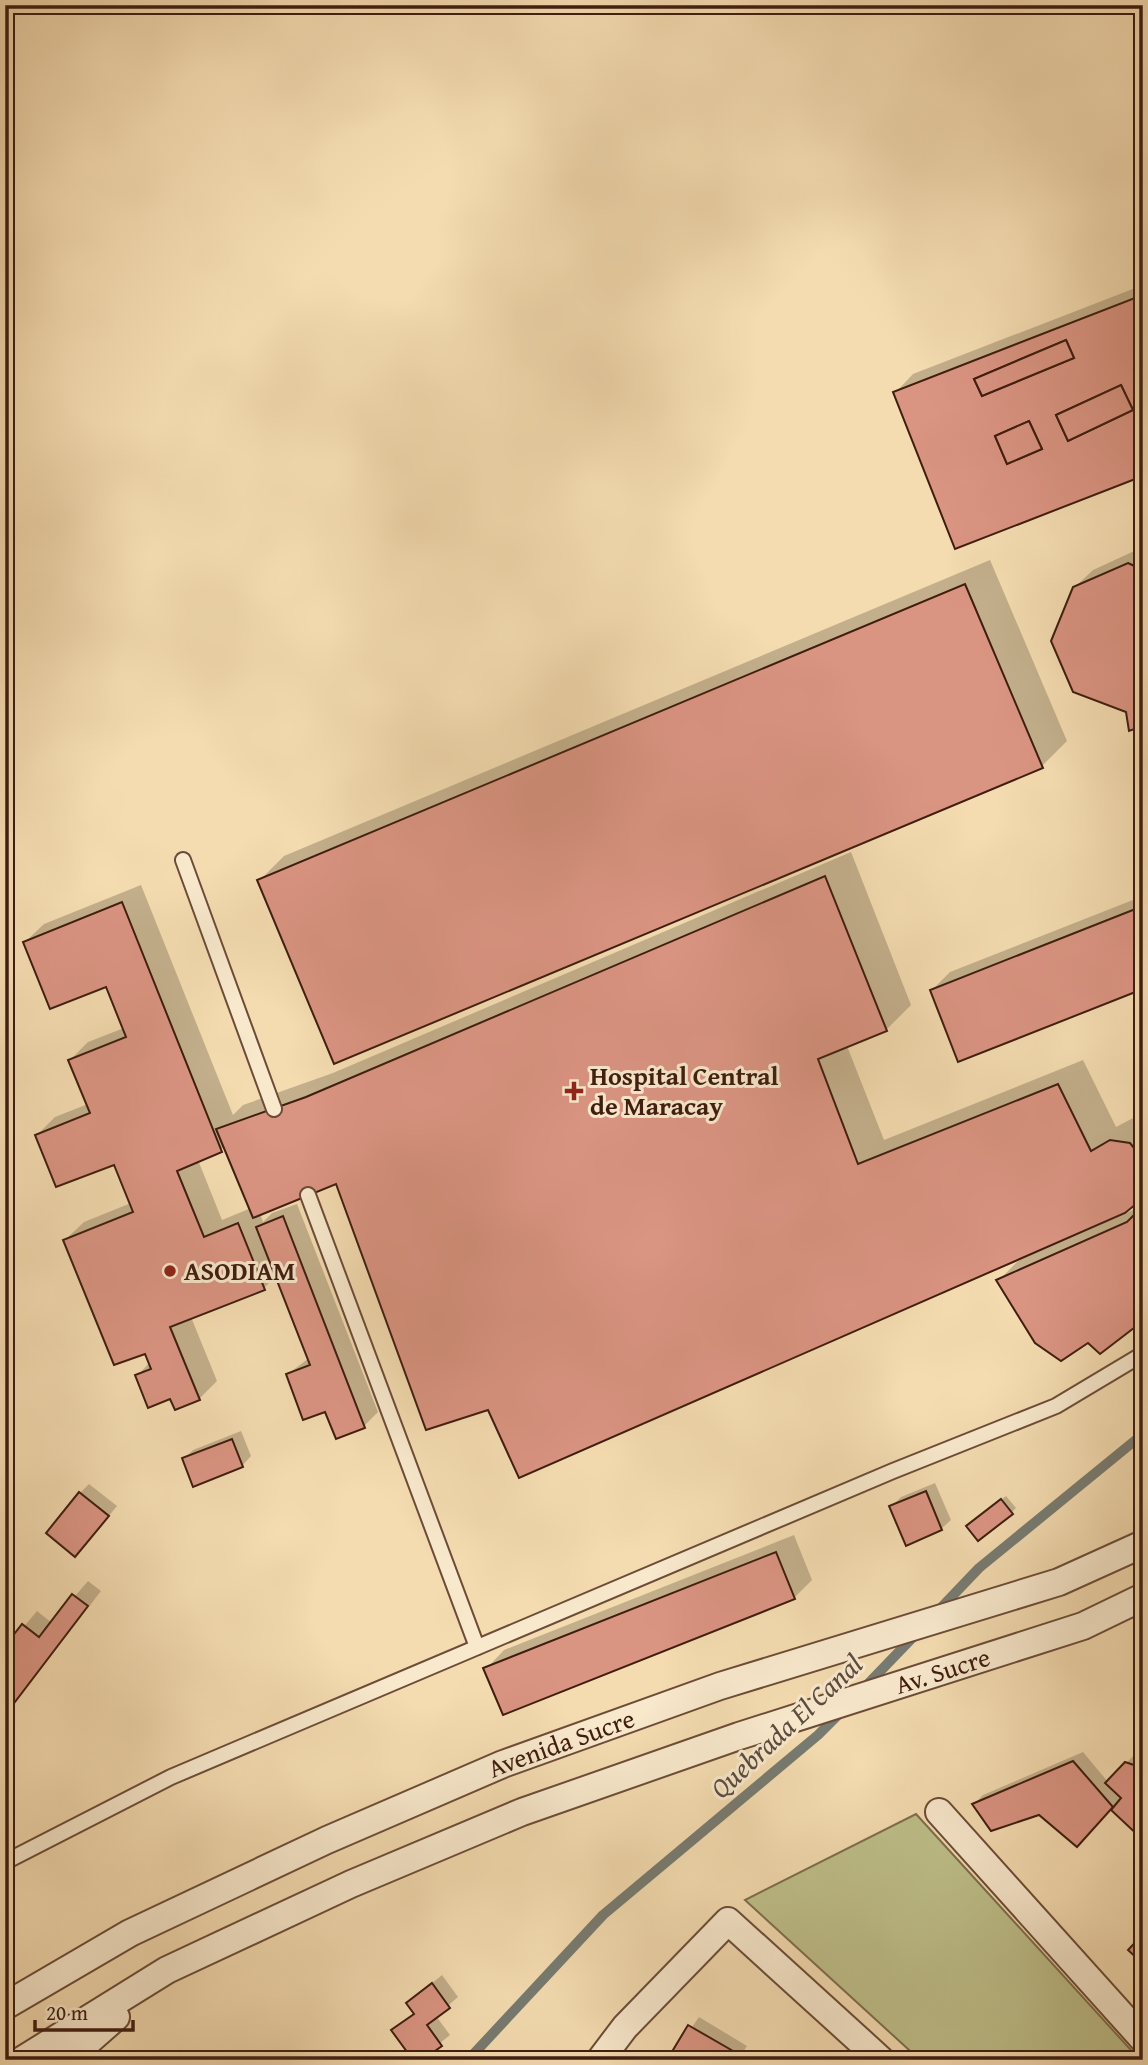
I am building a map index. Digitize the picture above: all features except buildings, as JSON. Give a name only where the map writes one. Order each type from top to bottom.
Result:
[{"type":"street","name":"Avenida Sucre","points":[[5,2006],[130,1933],[327,1840],[503,1764],[720,1686],[1056,1583],[1143,1544]]},
{"type":"street","name":"Av. Sucre","points":[[738,1736],[1083,1626],[1143,1597]]},
{"type":"street","points":[[1083,1626],[1143,1615]]},
{"type":"street","name":"Avenida Sucre","points":[[22,2060],[167,1970],[351,1884],[522,1812],[738,1736]]},
{"type":"street","points":[[939,1812],[1143,2039]]},
{"type":"street","points":[[600,2060],[625,2027],[728,1921],[881,2060]]},
{"type":"street","points":[[67,2060],[167,1970]]},
{"type":"lane","points":[[183,860],[274,1109]]},
{"type":"lane","points":[[308,1195],[477,1647]]},
{"type":"lane","points":[[5,1862],[171,1777],[893,1471],[1056,1406],[1143,1353]]},
{"type":"green space","points":[[916,1814],[1140,2060],[920,2060],[745,1900]]},
{"type":"waterway","name":"Quebrada El Canal","points":[[937,1612],[979,1568],[1143,1434]]},
{"type":"waterway","name":"Quebrada El Canal","points":[[864,1688],[917,1633]]},
{"type":"waterway","name":"Quebrada El Canal","points":[[468,2060],[603,1915],[818,1735],[842,1711]]},
{"type":"place","name":"Hospital Central de Maracay","points":[[574,1091]]},
{"type":"place","name":"ASODIAM","points":[[170,1271]]}]
